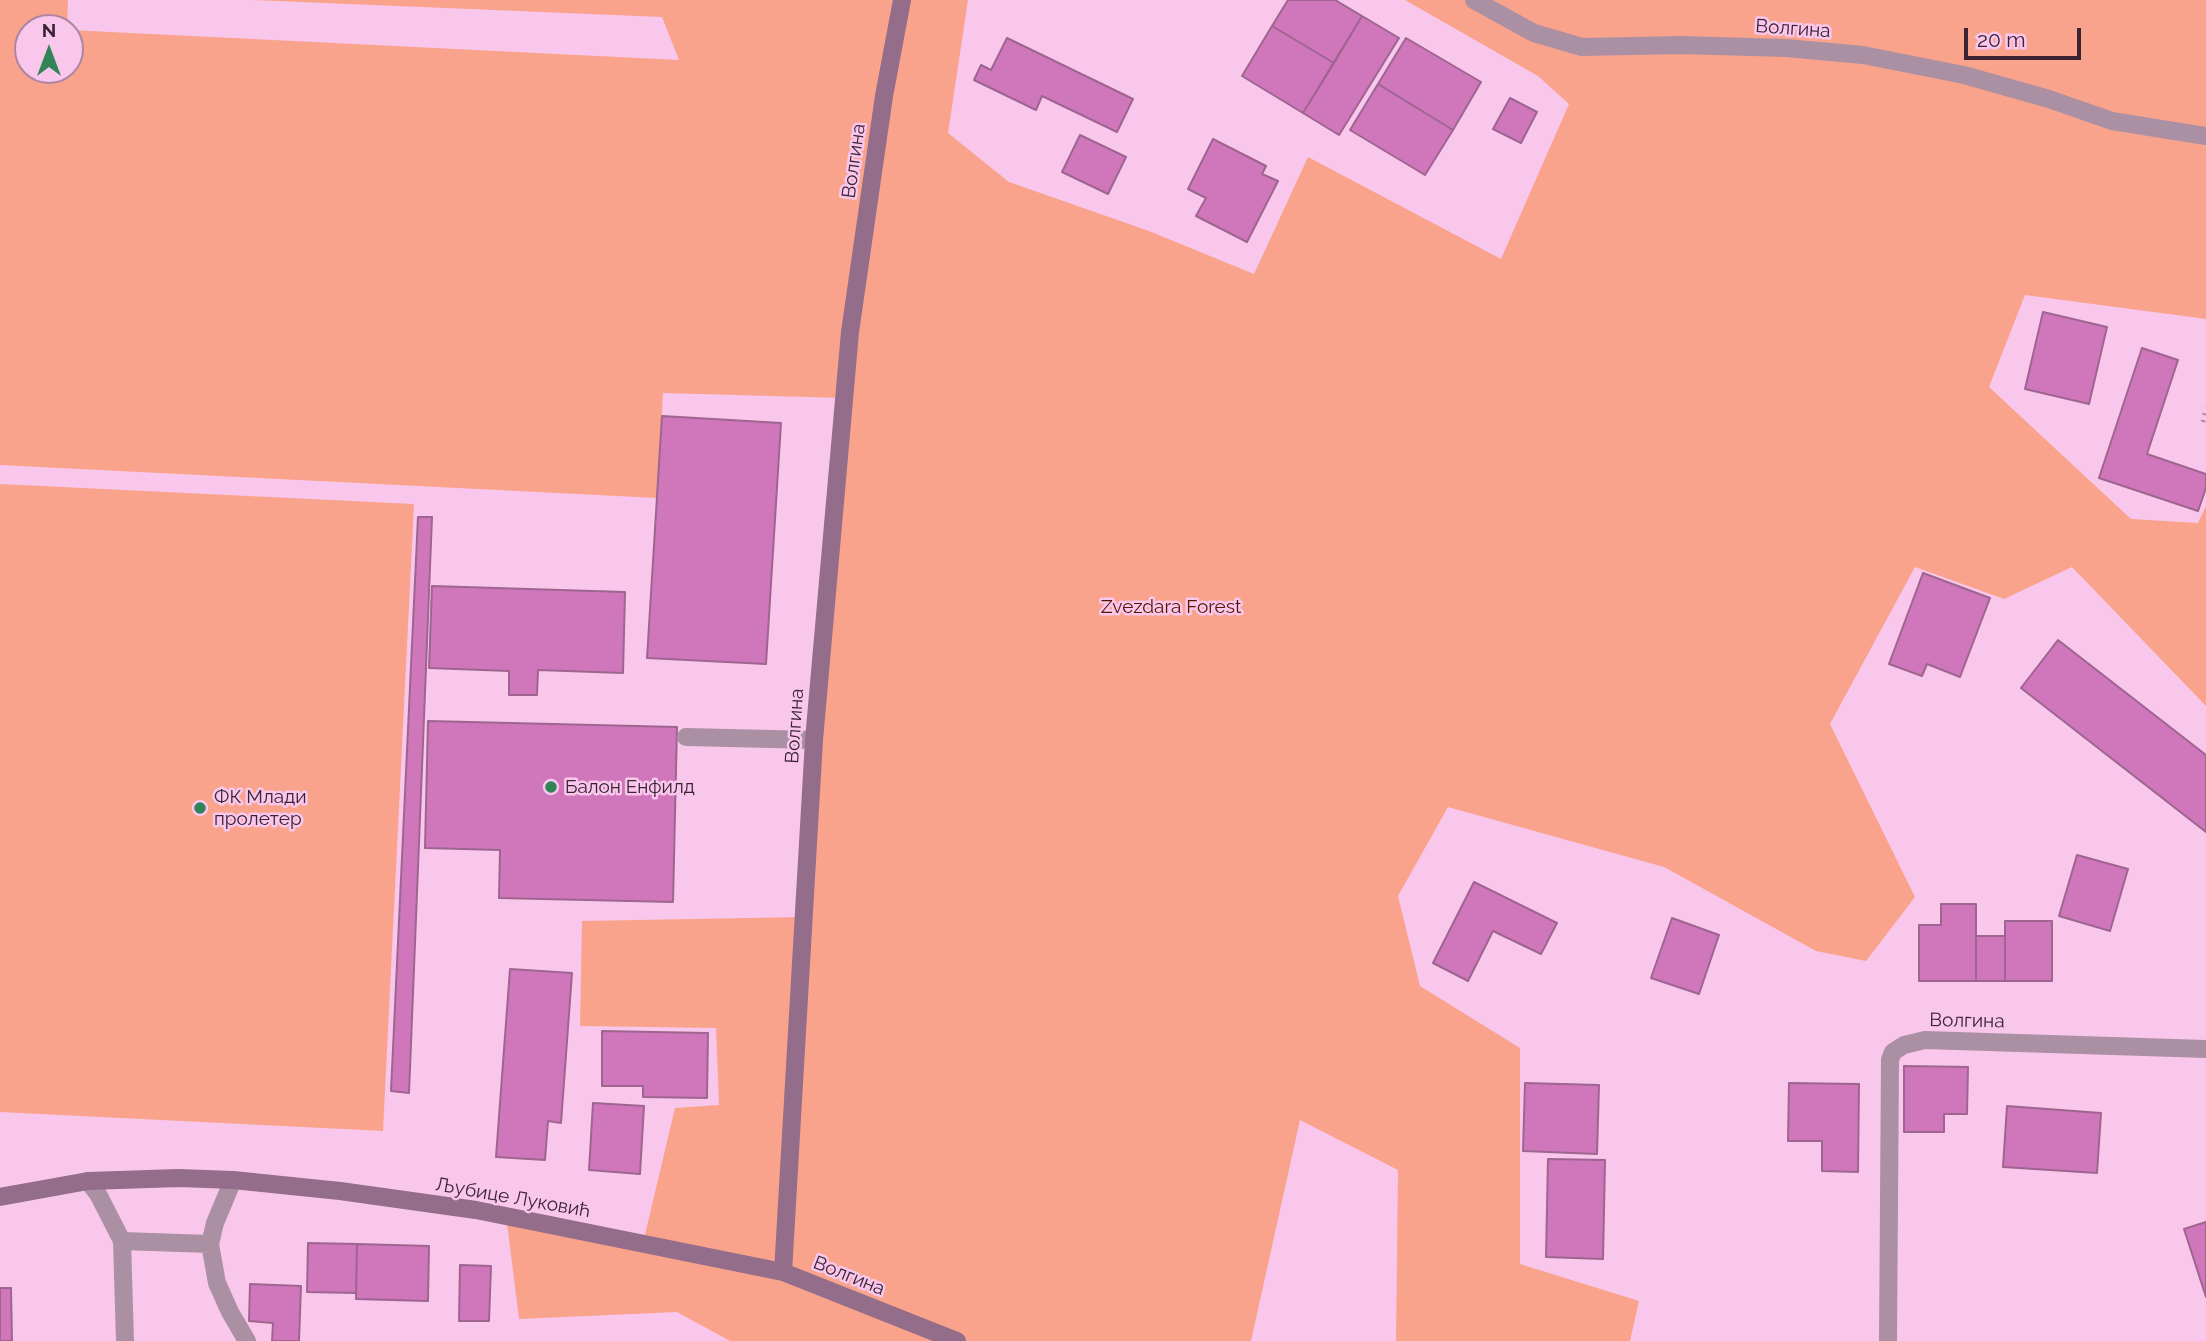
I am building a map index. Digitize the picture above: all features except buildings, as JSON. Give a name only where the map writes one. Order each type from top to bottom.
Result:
[{"type":"street","name":"Волгина","points":[[902,0],[884,96],[850,332],[814,740],[783,1272],[957,1341]]},
{"type":"street","name":"Волгина","points":[[1474,0],[1534,33],[1582,47],[1682,45],[1786,48],[1863,55],[1964,75],[2049,99],[2112,121],[2206,136]]},
{"type":"street","points":[[686,737],[814,740]]},
{"type":"street","name":"Волгина","points":[[1888,1341],[1890,1060],[1893,1052],[1903,1045],[1925,1040],[2206,1049]]},
{"type":"street","name":"Љубице Луковић","points":[[0,1197],[88,1181],[178,1178],[233,1180],[340,1191],[476,1210],[783,1272]]},
{"type":"street","points":[[233,1180],[215,1223],[210,1244],[217,1283],[247,1341]]},
{"type":"street","points":[[88,1181],[98,1194],[122,1241],[125,1341]]},
{"type":"street","points":[[122,1241],[210,1244]]},
{"type":"path","points":[[2203,422],[2206,408]]},
{"type":"green space","name":"Zvezdara Forest","points":[[0,0],[68,0],[68,14],[14,14],[14,84],[84,84],[84,31],[679,60],[662,17],[253,0],[968,0],[948,133],[1009,182],[1149,231],[1254,274],[1308,157],[1501,259],[1569,104],[1538,76],[1405,0],[2206,0],[2206,319],[2025,295],[1989,387],[2131,519],[2198,523],[2206,506],[2206,706],[2072,567],[2004,599],[1915,567],[1830,724],[1915,897],[1866,961],[1816,951],[1664,867],[1448,807],[1398,896],[1420,986],[1520,1048],[1520,1264],[1639,1301],[1630,1341],[1396,1341],[1398,1170],[1300,1120],[1251,1341],[730,1341],[677,1312],[519,1319],[506,1215],[644,1239],[675,1108],[719,1105],[716,1028],[580,1026],[582,921],[803,917],[844,398],[663,393],[657,498],[0,465]]},
{"type":"green space","name":"ФК Млади пролетер","points":[[0,484],[414,504],[383,1131],[0,1112]]},
{"type":"place","name":"Балон Енфилд","points":[[551,787]]},
{"type":"place","name":"ФК Млади пролетер","points":[[200,808]]}]
